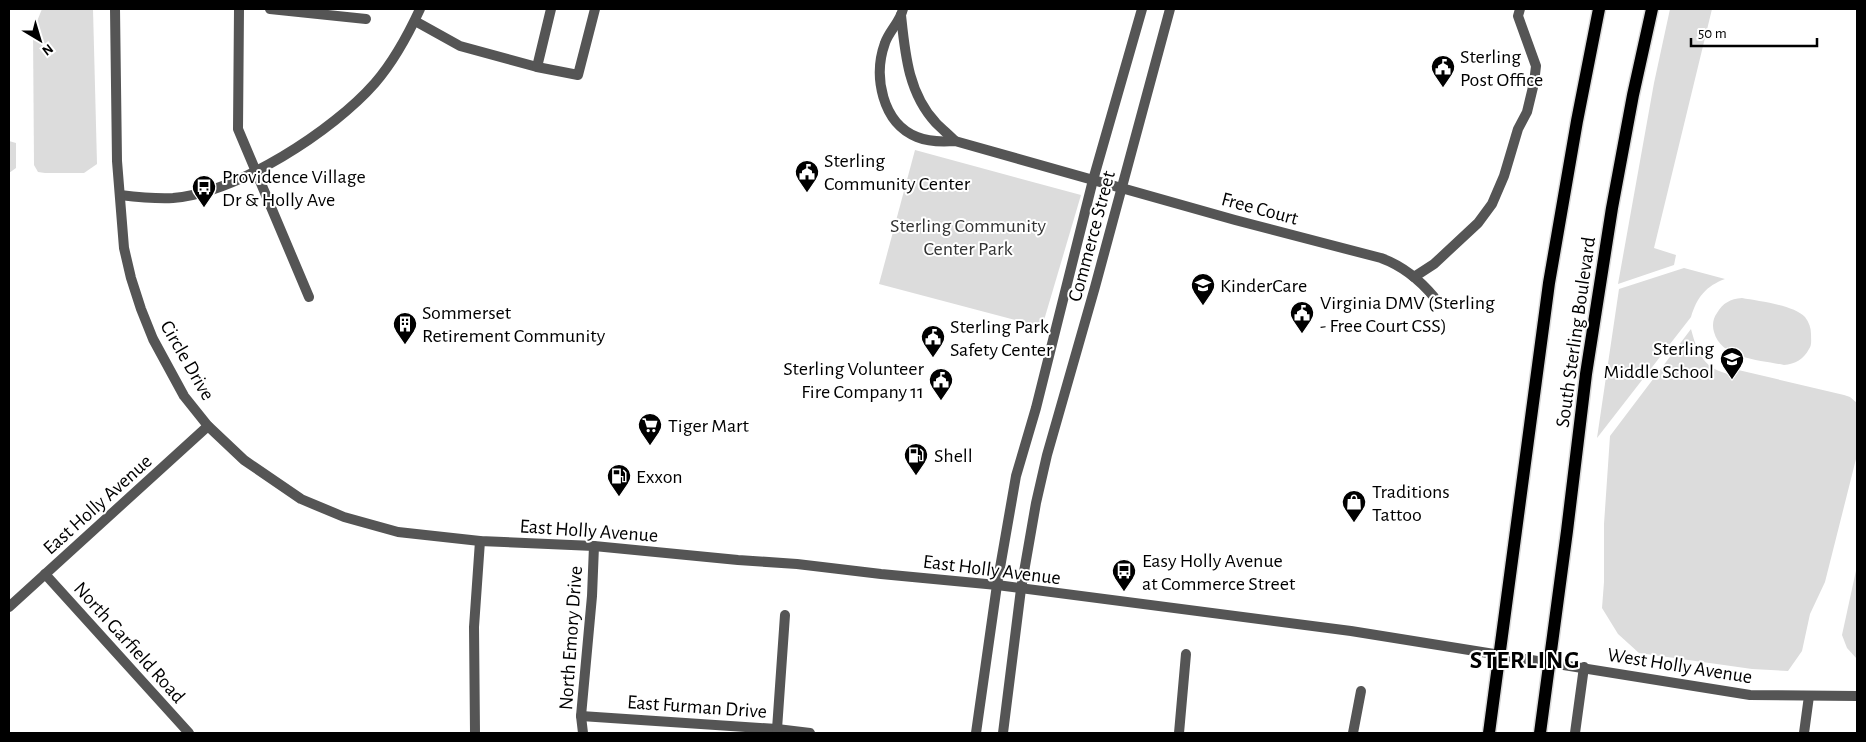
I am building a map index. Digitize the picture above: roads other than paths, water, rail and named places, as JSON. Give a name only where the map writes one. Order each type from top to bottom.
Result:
[{"type":"main road","name":"South Sterling Boulevard","points":[[1489,733],[1550,274],[1577,122],[1600,9]]},
{"type":"main road","name":"South Sterling Boulevard","points":[[1540,733],[1586,374],[1609,228],[1633,95],[1652,9]]},
{"type":"street","name":"Circle Drive","points":[[115,9],[117,161],[124,248],[141,310],[166,365],[184,396],[208,426],[244,460],[271,480],[301,498],[344,516],[398,532],[480,541]]},
{"type":"street","points":[[239,9],[238,129],[309,297]]},
{"type":"street","points":[[270,9],[366,19]]},
{"type":"street","points":[[120,195],[173,198],[203,193],[256,172],[334,122],[355,105],[393,60],[420,9]]},
{"type":"street","points":[[537,67],[551,9]]},
{"type":"street","points":[[415,21],[460,46],[537,67],[578,75],[595,9]]},
{"type":"street","name":"Commerce Street","points":[[976,733],[997,585],[1016,476],[1036,408],[1093,180],[1142,9]]},
{"type":"street","name":"Commerce Street","points":[[1004,733],[1021,589],[1036,503],[1047,455],[1170,9]]},
{"type":"street","points":[[902,12],[885,43],[880,68],[879,85],[886,106],[903,129],[917,137],[937,142],[955,141]]},
{"type":"street","points":[[902,12],[908,72],[918,96],[934,122],[955,141]]},
{"type":"street","points":[[1414,277],[1434,264],[1478,223],[1492,204],[1504,176],[1518,129],[1527,112],[1536,66],[1519,12]]},
{"type":"street","name":"Free Court","points":[[955,141],[1235,220],[1381,258],[1400,267],[1414,277],[1434,297]]},
{"type":"street","name":"East Holly Avenue","points":[[9,607],[208,426]]},
{"type":"street","points":[[475,733],[474,628],[480,541]]},
{"type":"street","name":"East Holly Avenue","points":[[480,541],[594,546],[797,564],[997,585],[1351,631],[1499,655]]},
{"type":"street","name":"North Emory Drive","points":[[583,733],[581,716],[592,596],[594,546]]},
{"type":"street","name":"North Garfield Road","points":[[45,574],[189,733]]},
{"type":"street","points":[[777,729],[785,615]]},
{"type":"street","points":[[1180,733],[1186,654]]},
{"type":"street","name":"West Holly Avenue","points":[[1499,655],[1584,667],[1750,695],[1857,696]]},
{"type":"street","points":[[1575,733],[1584,667]]},
{"type":"street","points":[[1354,733],[1361,691]]},
{"type":"street","points":[[1804,733],[1809,696]]},
{"type":"street","name":"East Furman Drive","points":[[581,716],[777,729],[810,733]]},
{"type":"place","name":"Sterling Post Office","points":[[1443,88]]},
{"type":"place","name":"Sterling Community Center","points":[[807,193]]},
{"type":"place","name":"Providence Village Dr & Holly Ave","points":[[204,208]]},
{"type":"place","name":"KinderCare","points":[[1203,306]]},
{"type":"place","name":"Virginia DMV (Sterling - Free Court CSS)","points":[[1302,334]]},
{"type":"place","name":"Sommerset Retirement Community","points":[[405,345]]},
{"type":"place","name":"Sterling Park Safety Center","points":[[933,358]]},
{"type":"place","name":"Sterling Middle School","points":[[1732,380]]},
{"type":"place","name":"Sterling Volunteer Fire Company 11","points":[[941,401]]},
{"type":"place","name":"Tiger Mart","points":[[650,446]]},
{"type":"place","name":"Shell","points":[[916,476]]},
{"type":"place","name":"Exxon","points":[[619,497]]},
{"type":"place","name":"Traditions Tattoo","points":[[1354,523]]},
{"type":"place","name":"Easy Holly Avenue at Commerce Street","points":[[1124,592]]},
{"type":"district","name":"STERLING","points":[[1525,659]]},
{"type":"park label","name":"Sterling Community Center Park","points":[[968,236]]}]
